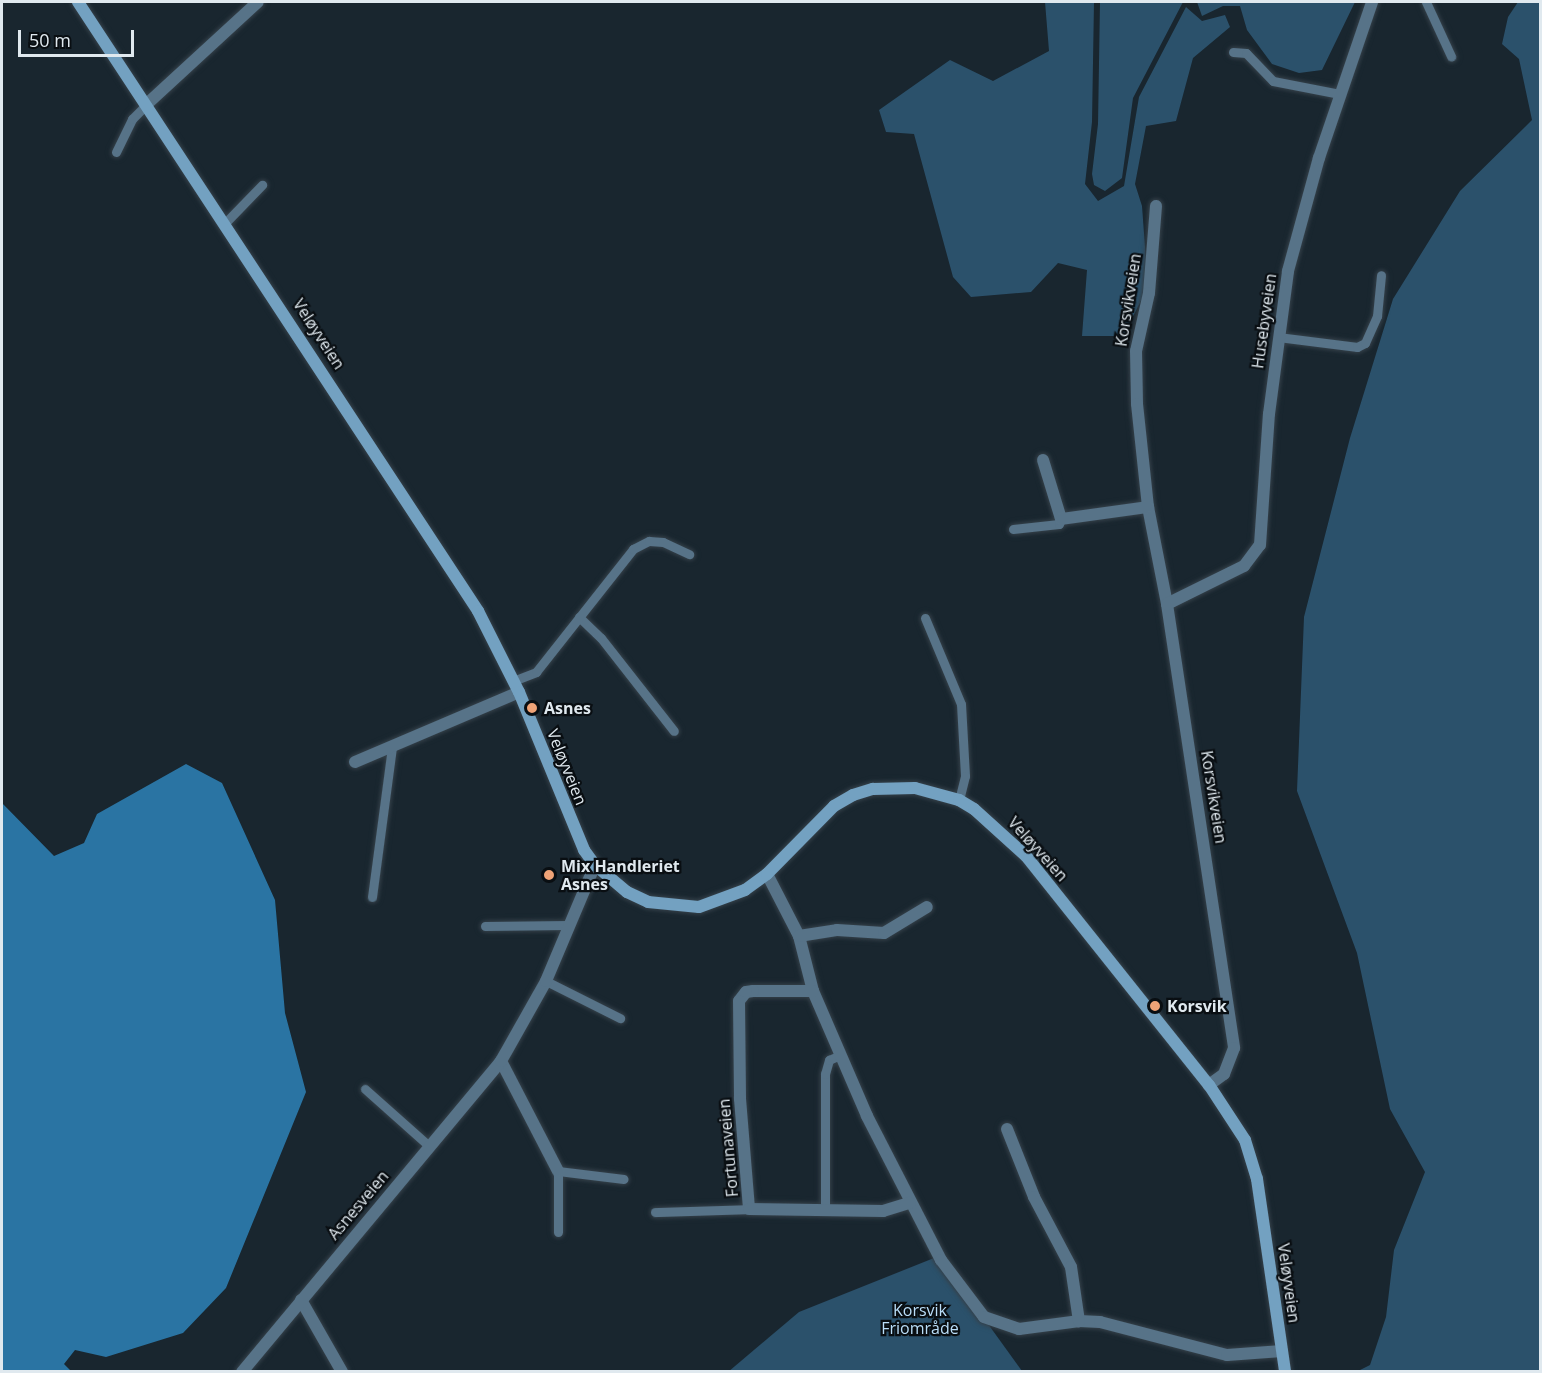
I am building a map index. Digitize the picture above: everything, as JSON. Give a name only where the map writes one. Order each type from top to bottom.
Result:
[{"type":"main road","name":"Veløyveien","points":[[78,2],[148,103],[478,610],[516,687],[569,817],[595,865],[627,892],[670,906],[699,907],[722,902],[767,874],[834,806],[853,795],[873,789],[915,788],[959,800],[1004,833],[1026,856],[1209,1085],[1245,1140],[1257,1179],[1285,1371]]},
{"type":"street","points":[[148,103],[258,2]]},
{"type":"street","name":"Husebyveien","points":[[1167,604],[1244,566],[1260,545],[1278,337],[1295,236],[1372,2]]},
{"type":"street","name":"Korsvikveien","points":[[1156,206],[1149,293],[1136,351],[1148,507],[1167,604],[1234,1048],[1224,1074],[1209,1085]]},
{"type":"street","points":[[1043,460],[1061,519],[1148,507]]},
{"type":"street","points":[[355,762],[392,748],[516,687]]},
{"type":"street","name":"Asnesveien","points":[[242,1371],[501,1061],[546,981],[595,865]]},
{"type":"street","points":[[767,874],[799,936],[813,991],[838,1056],[910,1203],[941,1260],[984,1317],[1019,1329],[1079,1321],[1100,1322],[1227,1355],[1282,1351]]},
{"type":"street","points":[[799,936],[837,930],[884,933],[927,907]]},
{"type":"street","name":"Fortunaveien","points":[[813,991],[753,991],[746,992],[739,1001],[740,1100],[750,1209],[884,1211],[910,1203]]},
{"type":"street","points":[[501,1061],[558,1171]]},
{"type":"street","points":[[1007,1129],[1034,1197],[1071,1267],[1079,1321]]},
{"type":"street","points":[[301,1300],[342,1371]]},
{"type":"lane","points":[[1426,2],[1450,56]]},
{"type":"lane","points":[[1233,52],[1246,53],[1273,81],[1340,94]]},
{"type":"lane","points":[[116,152],[132,119],[148,103]]},
{"type":"lane","points":[[226,222],[262,185]]},
{"type":"lane","points":[[1278,337],[1357,347],[1365,343],[1377,316],[1381,275]]},
{"type":"lane","points":[[1013,529],[1059,524],[1061,519]]},
{"type":"lane","points":[[516,687],[536,672],[633,549],[656,541],[689,554]]},
{"type":"lane","points":[[579,617],[601,638],[674,731]]},
{"type":"lane","points":[[925,618],[961,704],[965,776],[959,800]]},
{"type":"lane","points":[[372,897],[392,748]]},
{"type":"lane","points":[[485,926],[568,926]]},
{"type":"lane","points":[[546,981],[620,1018]]},
{"type":"lane","points":[[825,1210],[825,1074],[829,1060],[838,1056]]},
{"type":"lane","points":[[365,1089],[429,1146]]},
{"type":"lane","points":[[558,1232],[558,1171],[624,1179]]},
{"type":"lane","points":[[655,1212],[750,1209]]},
{"type":"green space","points":[[1045,2],[1094,2],[1092,122],[1085,184],[1098,201],[1124,186],[1139,97],[1186,7],[1202,21],[1225,15],[1230,27],[1193,58],[1176,121],[1146,126],[1135,184],[1142,206],[1148,287],[1123,336],[1082,336],[1087,270],[1058,263],[1031,292],[971,297],[953,277],[914,134],[886,132],[879,110],[950,60],[993,81],[1049,51]]},
{"type":"green space","points":[[1100,2],[1183,2],[1133,98],[1122,178],[1105,191],[1094,185],[1092,174],[1098,124]]},
{"type":"green space","points":[[1197,2],[1355,2],[1322,70],[1299,73],[1272,64],[1247,30],[1240,6],[1223,6],[1202,16]]},
{"type":"green space","points":[[1518,2],[1540,2],[1540,1371],[1358,1371],[1370,1365],[1386,1317],[1394,1250],[1425,1172],[1390,1109],[1357,953],[1297,791],[1304,617],[1350,438],[1393,299],[1460,191],[1532,120],[1519,59],[1502,44],[1508,17]]},
{"type":"green space","name":"Korsvik Friområde","points":[[939,1256],[1022,1371],[728,1372],[799,1312]]},
{"type":"shaded area","points":[[186,764],[222,783],[275,900],[285,1013],[306,1092],[226,1288],[183,1333],[106,1357],[75,1350],[64,1364],[71,1371],[2,1371],[2,803],[54,856],[84,843],[97,814]]},
{"type":"place","name":"Asnes","points":[[532,708]]},
{"type":"place","name":"Mix Handleriet Asnes","points":[[549,875]]},
{"type":"place","name":"Korsvik","points":[[1155,1006]]}]
